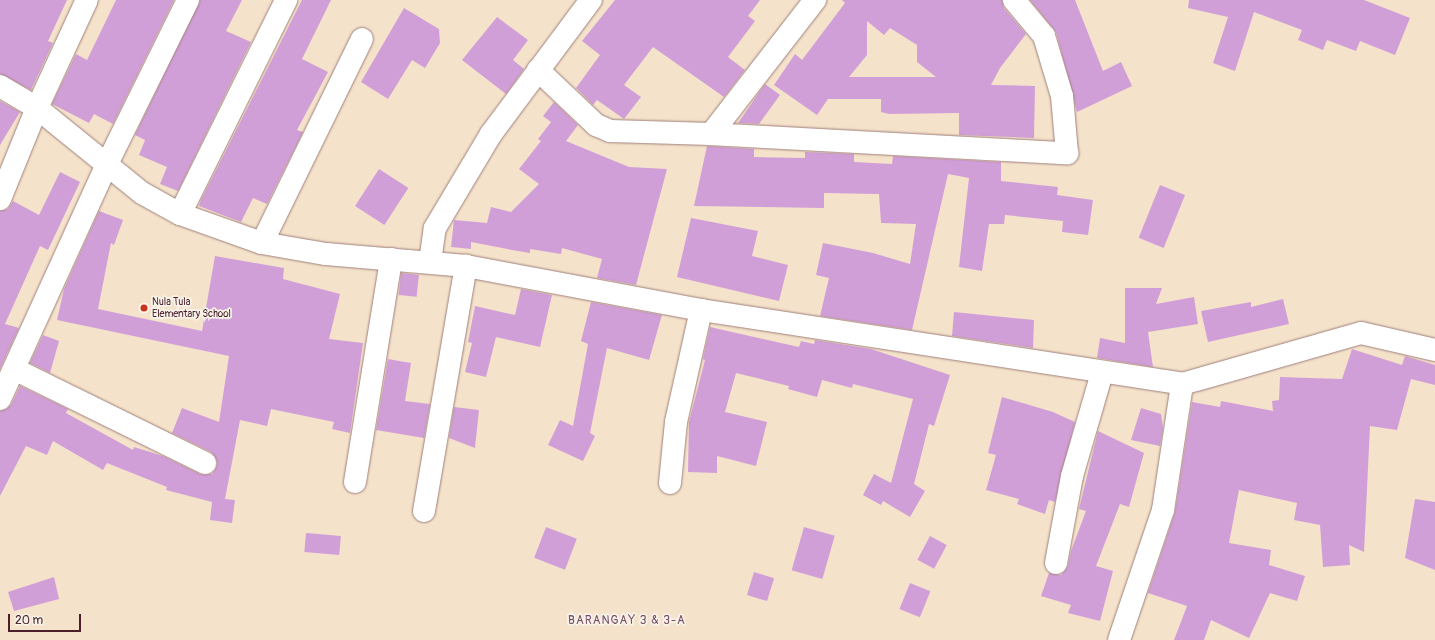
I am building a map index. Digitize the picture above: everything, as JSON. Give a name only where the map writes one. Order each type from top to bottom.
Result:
[{"type":"street","points":[[0,199],[37,108],[87,0]]},
{"type":"street","points":[[0,399],[106,166],[188,0]]},
{"type":"street","points":[[180,214],[286,0]]},
{"type":"street","points":[[430,262],[435,228],[490,134],[591,0]]},
{"type":"street","points":[[711,134],[814,0]]},
{"type":"street","points":[[538,70],[602,129],[1067,153],[1062,96],[1044,36],[1014,0]]},
{"type":"street","points":[[262,243],[362,39]]},
{"type":"street","points":[[0,86],[37,108],[106,166],[142,193],[180,214],[262,243],[326,254],[466,266],[556,281],[701,310],[1102,373],[1182,384],[1361,333],[1435,350]]},
{"type":"street","points":[[355,482],[391,259]]},
{"type":"street","points":[[424,510],[466,266]]},
{"type":"street","points":[[670,483],[676,422],[701,310]]},
{"type":"street","points":[[14,369],[205,463]]},
{"type":"street","points":[[1056,563],[1072,476],[1102,373]]},
{"type":"street","points":[[1119,640],[1163,510],[1182,384]]},
{"type":"building","points":[[0,0],[67,0],[48,41],[53,43],[31,90],[0,74]]},
{"type":"building","points":[[116,0],[174,0],[113,124],[94,114],[89,123],[52,104],[76,54],[87,60]]},
{"type":"building","points":[[200,0],[242,0],[226,31],[251,42],[178,191],[160,184],[167,167],[139,155],[145,140],[135,135]]},
{"type":"building","points":[[302,0],[331,0],[302,59],[328,72],[297,130],[303,132],[267,204],[253,198],[241,222],[199,206],[201,200]]},
{"type":"building","points":[[615,0],[760,0],[748,16],[755,21],[728,57],[745,70],[724,97],[653,47],[624,85],[641,97],[624,119],[597,100],[593,105],[576,88],[600,55],[582,41]]},
{"type":"building","points":[[842,0],[1002,0],[1004,8],[1026,34],[1000,68],[991,85],[1035,86],[1034,138],[959,135],[959,113],[889,114],[881,112],[881,99],[828,99],[817,115],[774,85],[795,54],[802,60],[845,3]],"holes":[[[867,21],[884,35],[890,28],[917,45],[917,62],[936,77],[849,77],[867,55]]]},
{"type":"building","points":[[1030,0],[1075,0],[1103,71],[1121,62],[1132,86],[1077,112],[1056,32]]},
{"type":"building","points":[[1189,0],[1364,0],[1410,18],[1395,55],[1360,41],[1356,51],[1327,40],[1323,50],[1298,40],[1302,30],[1254,12],[1235,71],[1213,63],[1228,17],[1188,8]]},
{"type":"building","points":[[404,8],[439,29],[440,43],[425,68],[412,60],[388,99],[361,82]]},
{"type":"building","points":[[497,17],[528,40],[513,60],[524,69],[506,94],[462,60]]},
{"type":"building","points":[[765,84],[780,95],[759,124],[738,123]]},
{"type":"building","points":[[0,101],[20,112],[0,145]]},
{"type":"building","points":[[554,102],[578,125],[566,141],[629,167],[667,169],[636,285],[597,278],[602,259],[562,248],[561,254],[530,249],[530,253],[471,242],[471,249],[451,247],[454,220],[487,223],[491,207],[511,212],[539,184],[519,169],[541,141],[538,139],[551,122],[543,116]]},
{"type":"building","points":[[707,146],[754,149],[754,157],[805,158],[805,152],[854,154],[854,162],[892,164],[893,156],[1001,162],[1001,181],[1058,187],[1057,195],[1093,200],[1088,235],[1062,232],[1063,221],[1005,215],[1004,224],[989,224],[982,271],[959,267],[969,178],[948,174],[912,330],[820,316],[829,278],[816,275],[823,243],[873,253],[910,264],[916,224],[881,223],[879,194],[824,193],[824,208],[694,206]]},
{"type":"building","points":[[379,169],[408,188],[384,225],[355,206]]},
{"type":"building","points":[[60,172],[80,182],[48,250],[40,246],[5,324],[19,328],[0,369],[0,211],[8,209],[13,201],[39,215]]},
{"type":"building","points":[[1160,185],[1185,195],[1164,248],[1139,238]]},
{"type":"building","points":[[99,211],[123,220],[114,245],[111,243],[98,309],[202,331],[215,256],[284,268],[283,279],[340,294],[329,339],[363,343],[350,433],[332,429],[334,422],[271,409],[267,426],[240,420],[225,499],[235,500],[232,523],[210,520],[212,502],[166,490],[167,487],[107,463],[103,470],[53,441],[47,455],[26,446],[0,496],[0,411],[11,405],[20,386],[68,409],[66,413],[133,450],[134,447],[163,456],[200,474],[212,474],[216,468],[217,462],[211,452],[172,433],[182,408],[219,422],[229,356],[57,320],[64,289]]},
{"type":"building","points":[[691,218],[758,231],[752,256],[788,265],[779,301],[677,277]]},
{"type":"building","points":[[401,273],[419,275],[417,297],[399,295]]},
{"type":"building","points":[[1125,288],[1162,288],[1156,304],[1194,297],[1198,324],[1148,332],[1153,367],[1097,358],[1100,338],[1125,343]]},
{"type":"building","points":[[521,289],[552,295],[540,347],[496,337],[486,377],[465,372],[472,343],[468,342],[475,306],[515,315]]},
{"type":"building","points":[[1283,299],[1289,324],[1208,342],[1201,311],[1251,302],[1251,307]]},
{"type":"building","points":[[591,302],[662,315],[649,360],[607,348],[590,433],[595,436],[583,461],[548,445],[560,420],[573,426],[588,344],[581,341]]},
{"type":"building","points":[[954,312],[1034,320],[1033,348],[952,336]]},
{"type":"building","points":[[710,327],[799,347],[801,341],[814,344],[815,340],[871,349],[950,375],[934,426],[929,424],[914,484],[925,491],[910,517],[883,501],[881,505],[863,495],[874,474],[891,483],[913,399],[853,384],[852,388],[822,380],[817,397],[788,389],[789,386],[736,373],[725,412],[767,422],[756,466],[717,456],[717,473],[688,472],[689,422],[705,360],[703,359]]},
{"type":"building","points":[[43,335],[59,341],[50,373],[30,363]]},
{"type":"building","points":[[1352,349],[1402,365],[1405,356],[1435,365],[1435,385],[1411,379],[1397,430],[1370,426],[1364,552],[1349,545],[1350,565],[1323,567],[1320,525],[1294,520],[1297,503],[1239,490],[1229,543],[1271,550],[1269,565],[1305,576],[1297,601],[1270,593],[1249,638],[1211,620],[1204,640],[1174,640],[1187,606],[1148,593],[1175,512],[1192,402],[1220,407],[1221,401],[1273,411],[1272,401],[1279,400],[1280,377],[1342,379]]},
{"type":"building","points":[[388,359],[411,363],[405,401],[430,404],[424,438],[376,430]]},
{"type":"building","points":[[1002,397],[1053,412],[1075,422],[1055,502],[1049,500],[1045,514],[1017,504],[1019,499],[986,490],[996,455],[988,453]]},
{"type":"building","points":[[454,407],[479,410],[475,448],[449,438]]},
{"type":"building","points":[[1141,408],[1161,414],[1163,428],[1160,446],[1131,440]]},
{"type":"building","points":[[1098,431],[1144,453],[1129,507],[1120,504],[1096,566],[1113,571],[1100,621],[1068,613],[1071,605],[1041,596],[1049,573],[1061,575],[1068,566],[1071,551],[1086,511],[1079,509]]},
{"type":"building","points":[[1415,499],[1435,502],[1435,570],[1405,558]]},
{"type":"building","points":[[546,527],[577,539],[565,570],[534,558]]},
{"type":"building","points":[[804,527],[835,536],[822,579],[792,570]]},
{"type":"building","points":[[306,533],[341,536],[339,555],[304,552]]},
{"type":"building","points":[[930,536],[947,545],[934,569],[917,560]]},
{"type":"building","points":[[754,572],[774,578],[767,601],[747,595]]},
{"type":"building","points":[[54,577],[59,599],[14,611],[8,592]]},
{"type":"building","points":[[910,583],[930,591],[920,617],[900,609]]},
{"type":"place","name":"Nula Tula Elementary School","points":[[144,308]]},
{"type":"district","name":"BARANGAY 3 & 3-A","points":[[627,621]]}]
